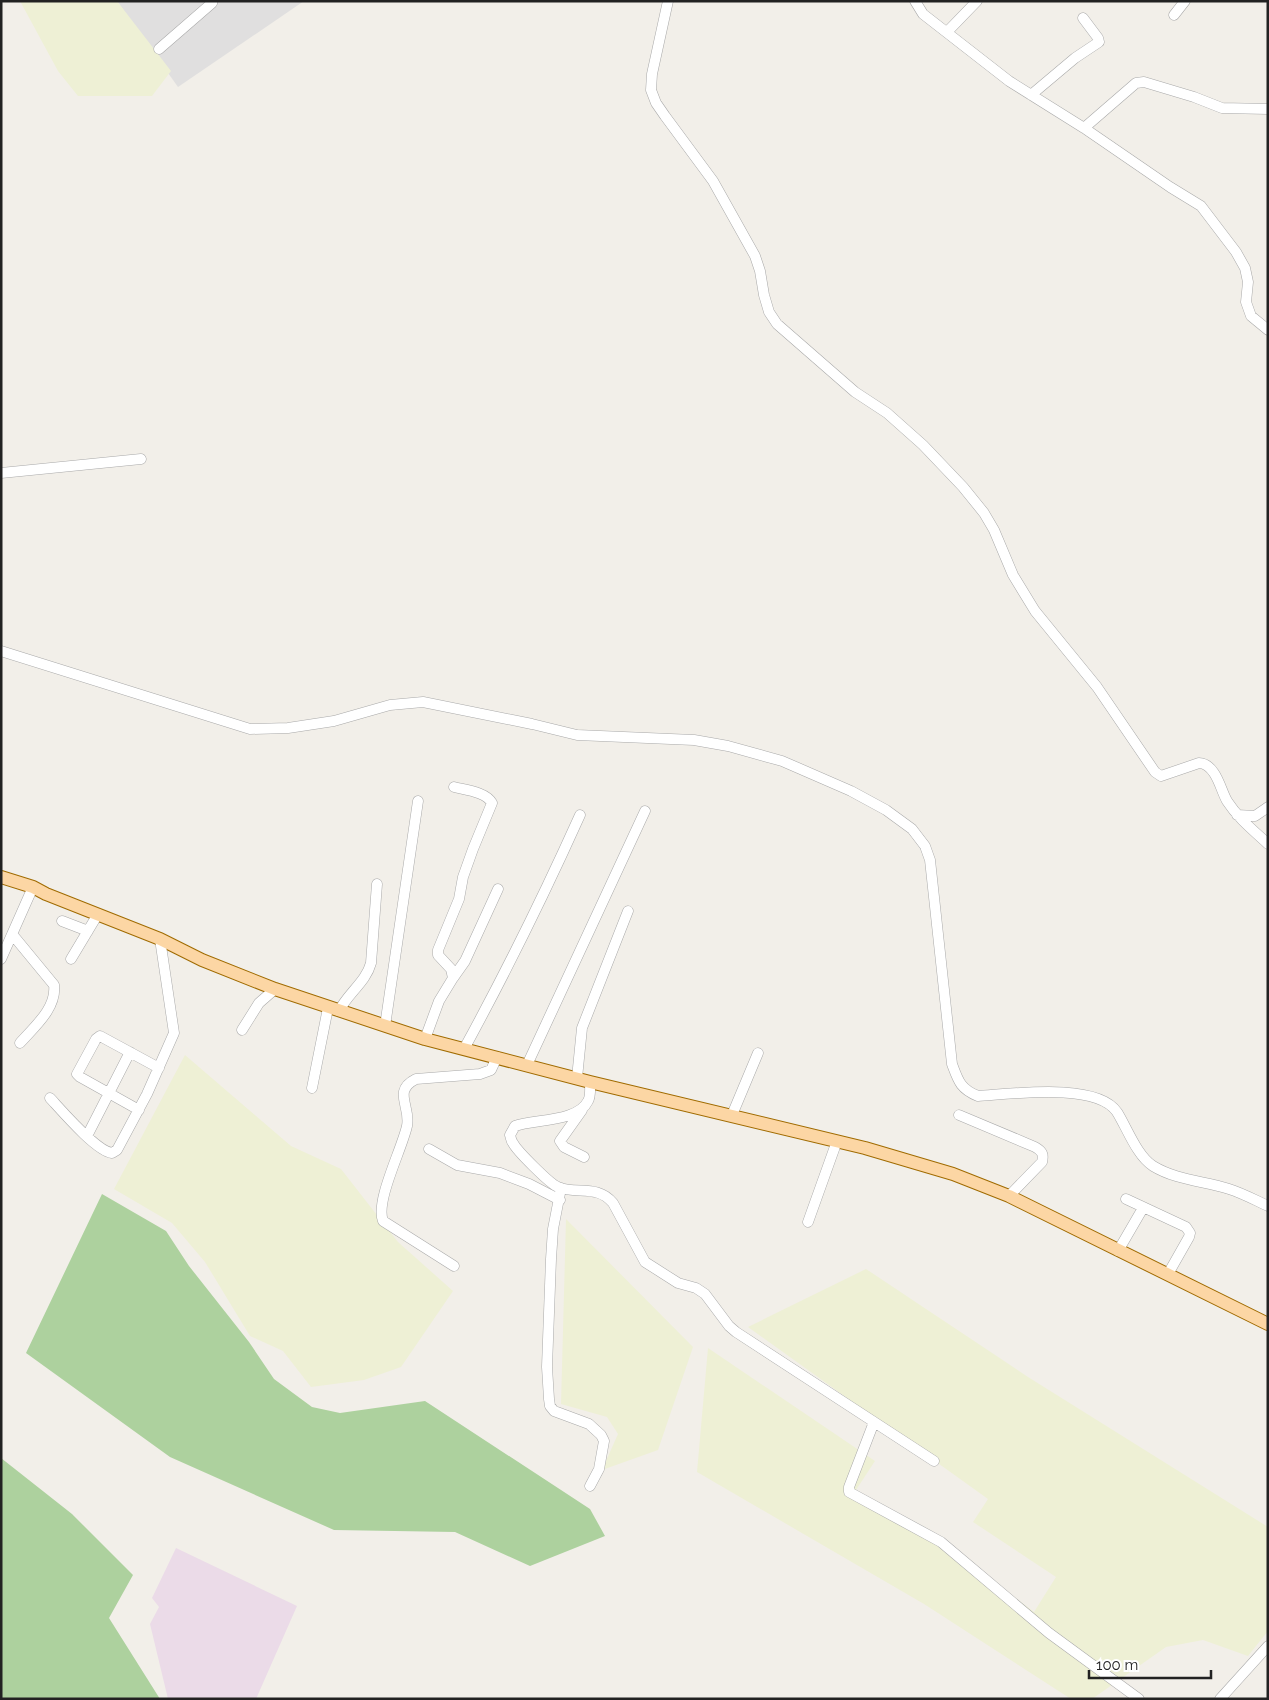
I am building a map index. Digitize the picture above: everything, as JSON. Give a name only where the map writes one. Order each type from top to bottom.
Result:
[{"type":"main road","points":[[1,877],[33,887],[46,894],[160,939],[202,960],[333,1010],[464,1049],[590,1082],[837,1141],[953,1174],[1010,1196],[1268,1324]]},
{"type":"street","points":[[158,49],[211,1]]},
{"type":"street","points":[[668,1],[652,74],[651,90],[656,103],[713,181],[755,256],[769,312],[777,324],[855,392],[887,413],[923,445],[963,487],[984,513],[994,530],[1014,575],[1035,611],[1097,687],[1155,772],[1161,776],[1204,763],[1210,767],[1219,780],[1226,798],[1237,815],[1268,844]]},
{"type":"street","points":[[915,1],[923,14],[1009,81],[1202,206],[1246,268],[1248,282],[1246,302],[1252,316],[1268,330]]},
{"type":"street","points":[[948,32],[977,1]]},
{"type":"street","points":[[1174,15],[1185,1]]},
{"type":"street","points":[[1031,95],[1075,58],[1099,42],[1083,18]]},
{"type":"street","points":[[1084,128],[1136,83],[1144,82],[1194,97],[1222,108],[1268,110]]},
{"type":"street","points":[[1,473],[141,459]]},
{"type":"street","points":[[1,651],[250,729],[288,728],[325,723],[390,705],[423,702],[577,735],[694,740],[719,744],[791,764],[851,791],[886,810],[912,829],[925,846],[930,860],[952,1064],[960,1085],[978,1096],[1067,1092],[1096,1097],[1107,1102],[1116,1110],[1139,1151],[1150,1164],[1162,1171],[1190,1181],[1229,1189],[1268,1206]]},
{"type":"street","points":[[453,978],[451,969],[438,955],[438,950],[459,899],[463,877],[492,803],[490,798],[484,795],[454,787]]},
{"type":"street","points":[[385,1026],[418,801]]},
{"type":"street","points":[[1237,815],[1255,816],[1268,807]]},
{"type":"street","points":[[526,1065],[645,811]]},
{"type":"street","points":[[464,1049],[538,907],[580,815]]},
{"type":"street","points":[[312,1088],[333,1010],[365,978],[370,968],[377,884]]},
{"type":"street","points":[[1,959],[33,887]]},
{"type":"street","points":[[425,1038],[439,1001],[465,961],[498,889]]},
{"type":"street","points":[[576,1078],[582,1028],[628,911]]},
{"type":"street","points":[[71,959],[98,914]]},
{"type":"street","points":[[62,921],[88,931]]},
{"type":"street","points":[[12,934],[54,985],[55,994],[48,1010],[20,1043]]},
{"type":"street","points":[[50,1098],[106,1153],[112,1153],[117,1150],[139,1110],[174,1033],[160,939]]},
{"type":"street","points":[[242,1030],[262,1000],[275,989]]},
{"type":"street","points":[[139,1110],[80,1077],[77,1074],[80,1066],[96,1039],[100,1036],[159,1068]]},
{"type":"street","points":[[87,1136],[130,1052]]},
{"type":"street","points":[[732,1115],[758,1053]]},
{"type":"street","points":[[454,1266],[383,1221],[381,1215],[385,1193],[407,1123],[403,1090],[409,1082],[416,1078],[480,1074],[491,1070],[497,1057]]},
{"type":"street","points":[[584,1157],[564,1147],[560,1141],[590,1099],[590,1082]]},
{"type":"street","points":[[586,1105],[566,1116],[522,1123],[515,1126],[510,1135],[513,1143],[556,1187],[585,1190],[607,1196],[613,1203],[645,1262],[678,1283],[696,1288],[705,1294],[729,1326],[736,1332],[934,1461]]},
{"type":"street","points":[[959,1115],[1042,1151],[1042,1162],[1010,1196]]},
{"type":"street","points":[[808,1222],[837,1141]]},
{"type":"street","points":[[429,1149],[457,1166],[500,1173],[529,1184],[560,1200]]},
{"type":"street","points":[[561,1188],[553,1228],[551,1259],[547,1367],[549,1399],[550,1406],[554,1411],[589,1424],[597,1430],[604,1440],[599,1468],[590,1486]]},
{"type":"street","points":[[1126,1199],[1186,1227],[1190,1233],[1190,1237],[1168,1274]]},
{"type":"street","points":[[1118,1251],[1143,1208]]},
{"type":"street","points":[[874,1422],[849,1487],[849,1492],[941,1542],[1049,1633],[1139,1699]]},
{"type":"street","points":[[1220,1699],[1268,1646]]},
{"type":"shaded area","points":[[117,1],[304,1],[178,87]]},
{"type":"shaded area","points":[[176,1548],[297,1606],[256,1699],[168,1699],[150,1624],[159,1607],[152,1598]]},
{"type":"green space","points":[[20,1],[117,1],[171,71],[152,96],[78,96],[58,71]]},
{"type":"green space","points":[[185,1055],[291,1146],[341,1169],[398,1242],[453,1291],[401,1367],[364,1380],[311,1387],[283,1351],[250,1336],[205,1262],[172,1223],[114,1189]]},
{"type":"green space","points":[[102,1194],[166,1231],[189,1266],[249,1342],[274,1379],[312,1407],[340,1413],[425,1401],[590,1509],[605,1536],[530,1566],[455,1532],[334,1530],[170,1457],[26,1353]]},
{"type":"green space","points":[[566,1219],[693,1347],[658,1450],[602,1470],[618,1434],[607,1417],[561,1404]]},
{"type":"green space","points":[[866,1269],[1028,1377],[1268,1527],[1268,1631],[1248,1656],[1203,1640],[1166,1647],[1092,1699],[1071,1699],[924,1604],[697,1472],[708,1348],[875,1461],[854,1493],[946,1545],[1034,1612],[1056,1577],[973,1522],[988,1499],[748,1327]]},
{"type":"green space","points":[[1,1458],[72,1514],[133,1575],[109,1618],[160,1699],[1,1699]]}]
